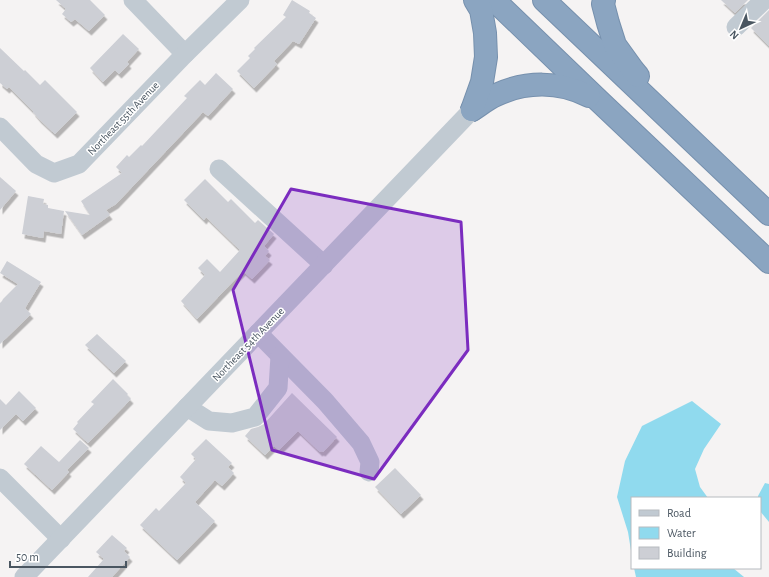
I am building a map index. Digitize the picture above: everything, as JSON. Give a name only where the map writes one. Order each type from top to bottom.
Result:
[{"type":"highway","points":[[472,110],[482,82],[486,58],[485,33],[481,10],[475,0]]},
{"type":"highway","points":[[494,0],[769,262]]},
{"type":"highway","points":[[544,0],[769,214]]},
{"type":"highway","points":[[604,0],[603,4],[615,45],[633,70],[744,190]]},
{"type":"highway","points":[[472,110],[494,95],[511,89],[530,85],[552,84],[577,90],[598,100]]},
{"type":"street","points":[[132,0],[185,54]]},
{"type":"street","name":"Northeast 55th Avenue","points":[[0,127],[36,164],[54,173],[79,164],[185,54],[240,0]]},
{"type":"street","points":[[736,27],[764,0]]},
{"type":"street","name":"Northeast 54th Avenue","points":[[24,577],[472,110]]},
{"type":"street","points":[[219,169],[324,265]]},
{"type":"street","points":[[258,333],[325,400],[361,443],[370,462],[369,472]]},
{"type":"street","points":[[187,407],[209,421],[232,424],[255,417],[278,388],[280,356]]},
{"type":"street","points":[[0,478],[61,539]]},
{"type":"highlighted area","points":[[291,189],[461,222],[468,350],[374,479],[272,450],[233,290]]},
{"type":"water","points":[[692,401],[721,424],[704,449],[695,469],[700,487],[707,497],[631,497],[631,551],[628,532],[617,497],[625,461],[642,426]]},
{"type":"water","points":[[765,483],[769,484],[769,522],[761,512],[761,497],[758,496]]},
{"type":"water","points":[[634,569],[734,569],[744,577],[636,577]]},
{"type":"building","points":[[56,0],[90,0],[105,15],[89,31],[75,19],[71,22],[62,14],[66,9]]},
{"type":"building","points":[[292,0],[310,11],[309,13],[316,18],[299,44],[293,41],[274,61],[277,64],[254,88],[237,71],[250,58],[248,56],[255,49],[254,48],[286,17],[283,15]]},
{"type":"building","points":[[721,0],[748,0],[735,13]]},
{"type":"building","points":[[769,10],[769,46],[751,28]]},
{"type":"building","points":[[123,34],[139,49],[127,62],[129,64],[119,74],[115,70],[103,82],[90,68]]},
{"type":"building","points":[[0,48],[40,85],[45,80],[77,112],[55,134],[9,87],[7,89],[0,83]]},
{"type":"building","points":[[216,73],[233,89],[208,116],[203,112],[116,204],[106,210],[110,215],[82,235],[65,211],[90,215],[81,201],[122,173],[116,167],[127,155],[129,157],[141,145],[142,146],[187,98],[184,96],[200,80],[205,85]]},
{"type":"building","points":[[0,177],[16,191],[0,210]]},
{"type":"building","points":[[205,179],[228,202],[231,199],[255,223],[258,220],[274,234],[264,246],[269,251],[265,256],[270,260],[252,279],[243,271],[197,319],[181,301],[205,275],[198,268],[207,259],[220,272],[240,250],[206,217],[204,220],[184,200]]},
{"type":"building","points":[[28,196],[44,199],[43,204],[48,205],[48,208],[64,211],[61,234],[44,231],[43,238],[22,234]]},
{"type":"building","points":[[7,261],[41,282],[25,308],[31,314],[0,344],[0,303],[18,284],[0,273]]},
{"type":"building","points":[[97,334],[126,361],[114,373],[85,345]]},
{"type":"building","points":[[113,379],[131,399],[88,443],[73,429],[78,423],[77,422],[94,404],[91,402]]},
{"type":"building","points":[[19,391],[36,408],[23,421],[16,414],[0,430],[0,399],[6,405]]},
{"type":"building","points":[[292,393],[337,437],[323,452],[320,452],[298,431],[279,450],[274,446],[265,455],[245,436],[251,429],[264,424]]},
{"type":"building","points":[[206,439],[232,463],[228,467],[234,473],[222,486],[215,480],[195,502],[215,521],[177,560],[140,525],[156,508],[159,511],[186,483],[180,477],[196,459],[191,454]]},
{"type":"building","points":[[80,440],[89,448],[67,470],[69,472],[52,490],[24,464],[41,446],[59,462]]},
{"type":"building","points":[[395,468],[421,495],[401,514],[375,487]]},
{"type":"building","points":[[112,535],[127,548],[124,551],[130,557],[112,577],[88,577],[104,559],[96,552]]}]
